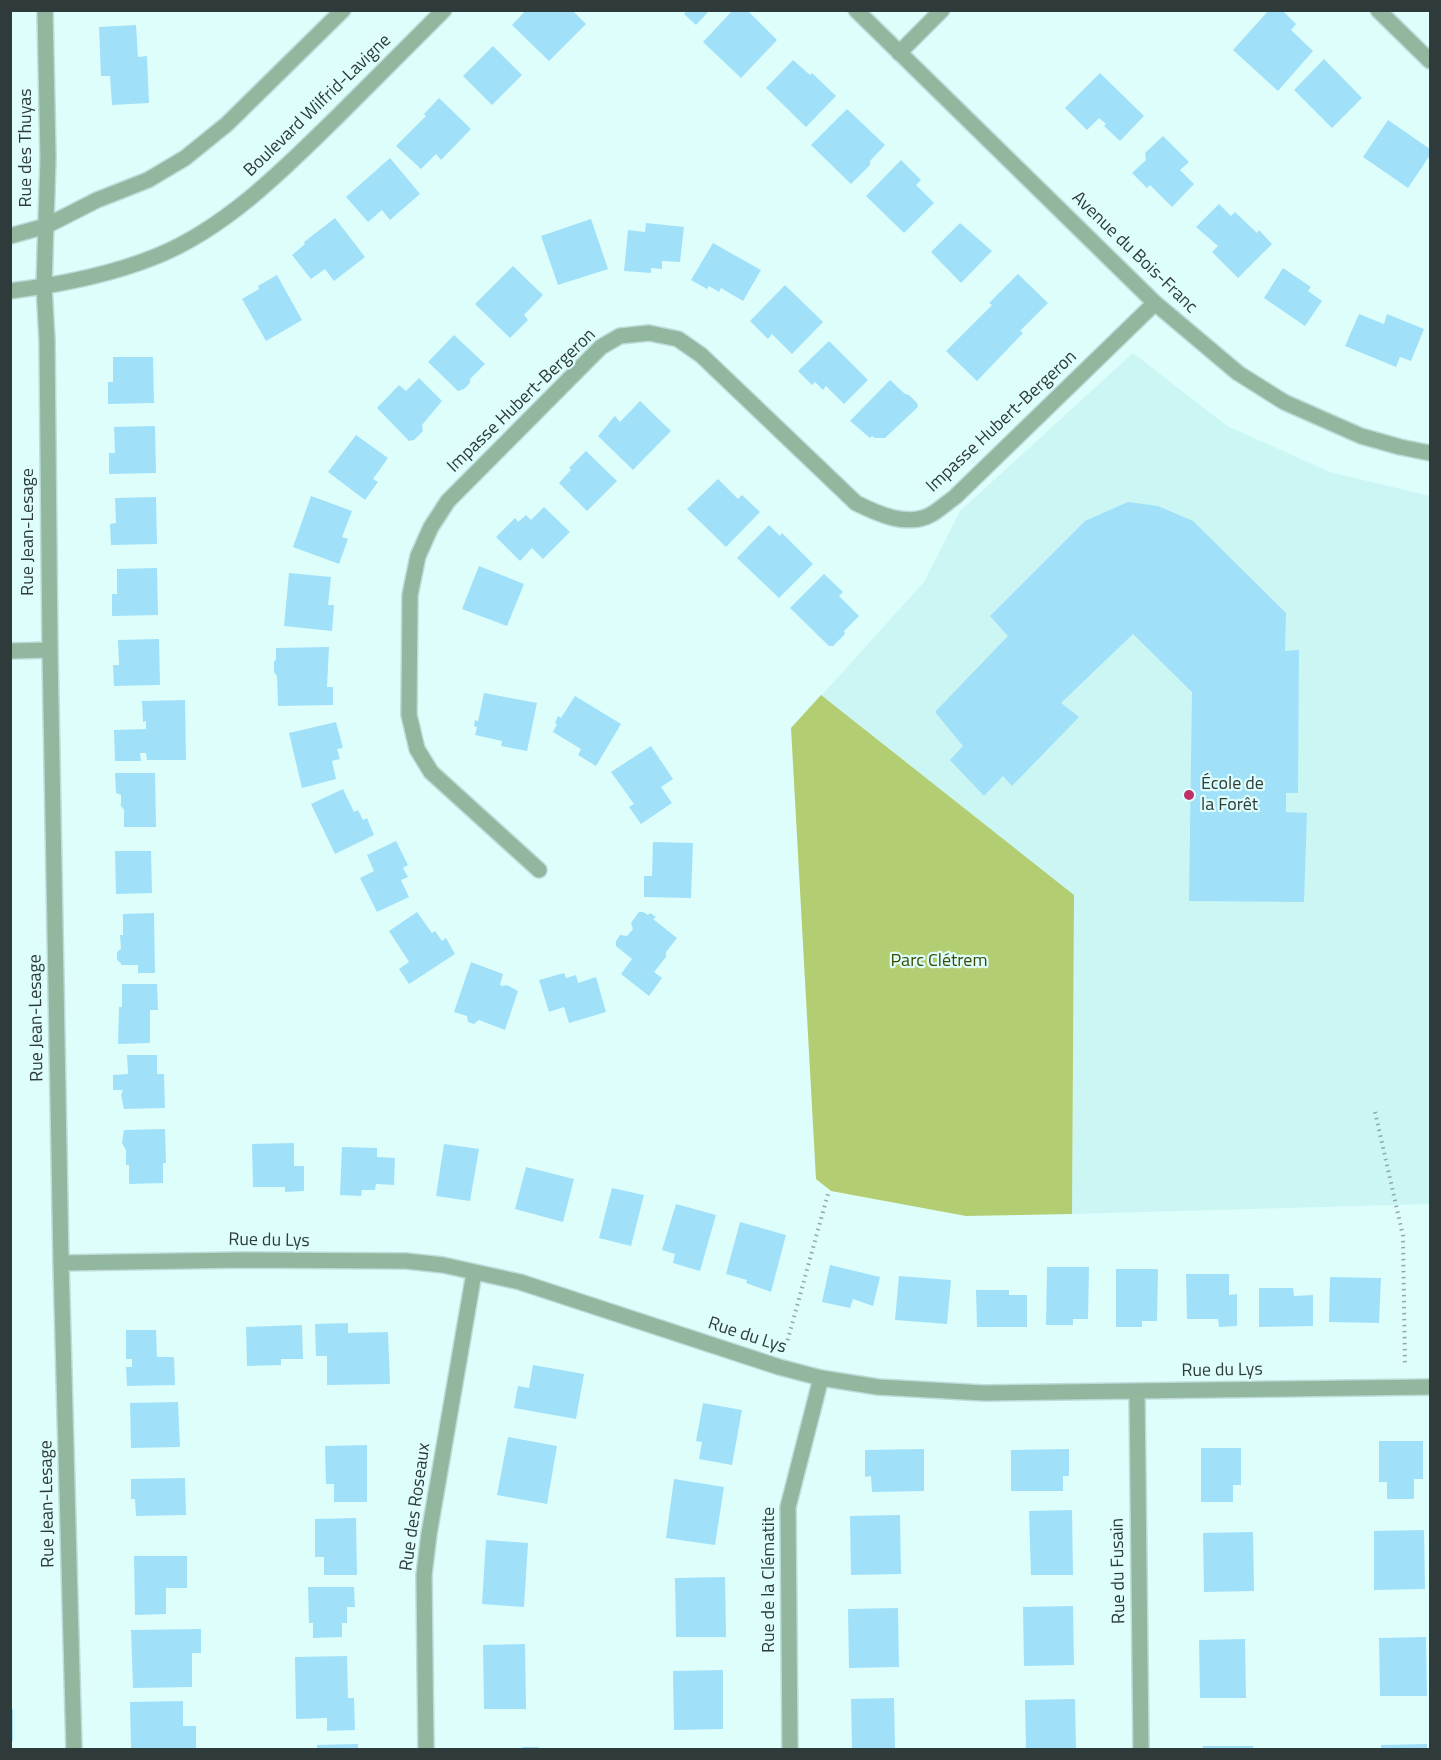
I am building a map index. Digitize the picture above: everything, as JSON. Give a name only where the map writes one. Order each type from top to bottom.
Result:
[{"type":"street","name":"Rue des Thuyas","points":[[44,286],[48,158],[45,10]]},
{"type":"street","points":[[10,236],[46,226],[98,200],[148,180],[185,158],[227,124],[343,10]]},
{"type":"street","name":"Boulevard Wilfrid-Lavigne","points":[[10,291],[44,286],[157,256],[202,232],[286,168],[444,10]]},
{"type":"street","name":"Avenue du Bois-Franc","points":[[856,10],[1155,303],[1238,373],[1284,402],[1361,436],[1431,453]]},
{"type":"street","points":[[899,53],[942,10]]},
{"type":"street","points":[[1378,10],[1431,61]]},
{"type":"street","name":"Rue Jean-Lesage","points":[[44,286],[48,340],[50,650],[61,1263],[74,1749]]},
{"type":"street","name":"Impasse Hubert-Bergeron","points":[[539,870],[431,772],[417,749],[409,715],[410,595],[418,556],[431,527],[448,501],[602,347],[620,336],[649,333],[678,339],[701,355],[856,503],[881,516],[907,520],[930,515],[955,497],[1155,303]]},
{"type":"street","points":[[10,651],[50,650]]},
{"type":"street","name":"Rue du Lys","points":[[61,1263],[243,1260],[406,1261],[443,1265],[520,1282],[779,1367],[821,1378],[878,1387],[934,1392],[984,1393],[1431,1387]]},
{"type":"street","name":"Rue des Roseaux","points":[[426,1749],[424,1575],[474,1273]]},
{"type":"street","name":"Rue de la Clématite","points":[[790,1749],[788,1507],[821,1378]]},
{"type":"street","name":"Rue du Fusain","points":[[1137,1392],[1141,1749]]},
{"type":"path","points":[[1375,1112],[1403,1236],[1405,1388]]},
{"type":"path","points":[[795,1350],[785,1346],[829,1190]]},
{"type":"shaded area","name":"École de la Forêt","points":[[1133,353],[1227,426],[1330,472],[1430,496],[1430,1204],[1072,1214],[1074,895],[821,696],[924,582],[960,511]]},
{"type":"green space","name":"Parc Clétrem","points":[[821,695],[1074,895],[1072,1214],[966,1216],[831,1191],[816,1179],[791,728]]},
{"type":"building","points":[[526,10],[572,10],[586,24],[549,61],[512,25]]},
{"type":"building","points":[[687,10],[710,10],[696,25],[684,14]]},
{"type":"building","points":[[733,10],[747,10],[777,40],[741,78],[703,42]]},
{"type":"building","points":[[1269,10],[1282,10],[1296,24],[1291,30],[1313,51],[1278,91],[1233,50]]},
{"type":"building","points":[[136,25],[138,57],[147,56],[149,103],[112,105],[110,76],[101,76],[99,27]]},
{"type":"building","points":[[493,46],[522,75],[492,105],[463,76]]},
{"type":"building","points":[[1324,59],[1362,98],[1332,128],[1294,90]]},
{"type":"building","points":[[793,60],[810,75],[812,73],[836,96],[806,127],[766,88]]},
{"type":"building","points":[[1100,73],[1144,116],[1120,141],[1099,118],[1087,130],[1065,108]]},
{"type":"building","points":[[439,98],[471,129],[441,160],[436,154],[421,169],[396,146],[426,116],[424,114]]},
{"type":"building","points":[[847,109],[885,145],[870,161],[870,165],[851,184],[811,145]]},
{"type":"building","points":[[1388,120],[1430,149],[1430,155],[1408,188],[1363,157]]},
{"type":"building","points":[[1163,136],[1189,162],[1180,170],[1194,184],[1172,207],[1150,185],[1147,188],[1132,173],[1146,160],[1145,153]]},
{"type":"building","points":[[390,158],[420,194],[390,220],[382,210],[368,222],[346,197]]},
{"type":"building","points":[[901,160],[921,180],[916,185],[934,203],[904,233],[866,196]]},
{"type":"building","points":[[1219,204],[1231,216],[1235,212],[1257,233],[1259,230],[1272,244],[1238,278],[1212,252],[1218,246],[1196,227]]},
{"type":"building","points":[[335,218],[365,257],[334,281],[325,269],[311,279],[292,255],[305,244],[304,242]]},
{"type":"building","points":[[591,219],[608,269],[558,285],[541,236]]},
{"type":"building","points":[[646,223],[684,227],[680,262],[662,261],[662,269],[651,268],[651,273],[624,271],[628,230],[645,232]]},
{"type":"building","points":[[960,223],[992,251],[961,283],[931,252]]},
{"type":"building","points":[[713,243],[761,270],[743,301],[721,288],[719,292],[709,286],[707,289],[691,280]]},
{"type":"building","points":[[513,266],[543,295],[524,315],[528,320],[510,338],[475,304]]},
{"type":"building","points":[[1283,268],[1311,287],[1308,291],[1322,301],[1305,326],[1264,298]]},
{"type":"building","points":[[1018,274],[1048,303],[1020,331],[1023,333],[977,381],[946,351],[992,305],[989,303]]},
{"type":"building","points":[[277,275],[302,320],[266,341],[242,299]]},
{"type":"building","points":[[785,285],[823,322],[792,354],[772,334],[768,339],[750,321]]},
{"type":"building","points":[[1359,314],[1384,324],[1387,314],[1424,329],[1411,361],[1400,357],[1396,367],[1345,346]]},
{"type":"building","points":[[454,335],[485,364],[470,379],[470,383],[464,389],[458,391],[428,362]]},
{"type":"building","points":[[829,341],[868,380],[844,404],[826,386],[823,390],[815,382],[812,385],[798,371]]},
{"type":"building","points":[[113,357],[153,357],[154,403],[108,404],[108,382],[113,382]]},
{"type":"building","points":[[419,378],[442,401],[422,425],[423,431],[414,440],[409,441],[377,408],[399,385],[406,391]]},
{"type":"building","points":[[890,380],[909,395],[918,407],[885,438],[872,436],[870,438],[850,421]]},
{"type":"building","points":[[640,401],[671,431],[633,470],[598,436],[615,416],[620,422]]},
{"type":"building","points":[[155,426],[156,473],[109,474],[109,453],[115,453],[114,427]]},
{"type":"building","points":[[356,435],[388,458],[373,479],[378,482],[365,500],[328,472]]},
{"type":"building","points":[[586,451],[617,481],[587,511],[559,483],[571,470],[569,468]]},
{"type":"building","points":[[718,479],[738,499],[742,495],[760,512],[726,547],[687,509]]},
{"type":"building","points":[[311,496],[352,511],[342,537],[348,539],[339,564],[293,547]]},
{"type":"building","points":[[156,497],[157,544],[111,545],[110,524],[116,523],[115,498]]},
{"type":"building","points":[[1128,502],[1158,506],[1193,521],[1286,613],[1285,651],[1299,650],[1298,793],[1286,793],[1286,812],[1307,813],[1304,902],[1189,901],[1192,692],[1133,634],[1061,703],[1079,717],[1012,786],[1003,776],[984,796],[950,760],[963,746],[935,712],[1008,636],[990,616],[1085,521]]},
{"type":"building","points":[[544,507],[570,532],[543,559],[532,548],[520,561],[496,537],[515,518],[518,522],[526,515],[531,520]]},
{"type":"building","points":[[769,525],[780,536],[782,533],[813,564],[779,598],[737,558]]},
{"type":"building","points":[[479,566],[524,584],[507,626],[462,609]]},
{"type":"building","points":[[157,568],[158,615],[112,616],[112,594],[117,594],[117,569]]},
{"type":"building","points":[[289,573],[331,577],[328,605],[334,605],[332,631],[284,626]]},
{"type":"building","points":[[824,574],[843,592],[839,596],[859,616],[833,646],[829,646],[790,608]]},
{"type":"building","points":[[159,639],[160,685],[114,686],[113,665],[119,665],[118,640]]},
{"type":"building","points":[[329,647],[327,687],[333,687],[333,705],[278,706],[277,676],[274,672],[276,648]]},
{"type":"building","points":[[484,693],[537,703],[527,751],[501,746],[502,741],[475,735],[477,727],[474,726],[475,720],[478,721]]},
{"type":"building","points":[[575,696],[621,724],[596,766],[578,755],[581,749],[553,732],[558,716],[561,718]]},
{"type":"building","points":[[185,700],[186,760],[147,760],[146,753],[140,753],[141,761],[115,761],[114,730],[146,729],[146,721],[143,722],[142,701]]},
{"type":"building","points":[[336,722],[343,748],[337,749],[340,759],[332,761],[336,779],[302,788],[289,733]]},
{"type":"building","points":[[651,746],[673,779],[661,787],[672,803],[641,824],[629,807],[634,804],[611,772]]},
{"type":"building","points":[[115,773],[155,773],[156,827],[124,827],[124,810],[120,804],[121,795],[116,793]]},
{"type":"building","points":[[343,789],[354,812],[358,810],[363,820],[367,818],[374,835],[335,854],[311,804]]},
{"type":"building","points":[[396,841],[408,865],[403,868],[408,877],[401,880],[409,897],[377,912],[360,878],[374,871],[367,855]]},
{"type":"building","points":[[653,842],[693,843],[691,898],[644,897],[644,876],[652,876]]},
{"type":"building","points":[[115,851],[151,851],[152,893],[116,894]]},
{"type":"building","points":[[417,912],[432,933],[435,931],[442,941],[446,938],[455,954],[409,984],[399,969],[409,962],[389,931]]},
{"type":"building","points":[[639,912],[648,915],[650,913],[656,917],[653,919],[677,938],[654,972],[662,978],[649,996],[621,974],[632,959],[616,946],[620,935],[627,936],[633,929],[631,923]]},
{"type":"building","points":[[154,913],[155,973],[138,973],[138,965],[121,965],[117,960],[117,952],[121,949],[120,935],[123,935],[123,914]]},
{"type":"building","points":[[471,962],[503,974],[500,985],[507,985],[518,991],[505,1030],[479,1020],[474,1024],[468,1022],[467,1016],[454,1012]]},
{"type":"building","points":[[564,973],[566,978],[576,975],[578,983],[596,977],[606,1012],[569,1023],[564,1007],[549,1012],[539,980]]},
{"type":"building","points":[[122,984],[157,984],[158,1010],[150,1010],[150,1043],[118,1044]]},
{"type":"building","points":[[127,1055],[157,1055],[157,1074],[164,1074],[165,1108],[124,1109],[121,1095],[123,1090],[113,1090],[113,1075],[128,1074]]},
{"type":"building","points":[[165,1129],[166,1163],[163,1163],[163,1183],[129,1184],[129,1165],[126,1165],[126,1150],[122,1143],[124,1130]]},
{"type":"building","points":[[294,1143],[294,1166],[304,1166],[304,1191],[285,1192],[285,1187],[253,1187],[252,1144]]},
{"type":"building","points":[[444,1144],[479,1149],[470,1201],[436,1196]]},
{"type":"building","points":[[342,1147],[377,1148],[377,1157],[395,1158],[394,1185],[376,1184],[375,1190],[362,1190],[361,1196],[340,1195]]},
{"type":"building","points":[[526,1167],[574,1179],[563,1222],[515,1209]]},
{"type":"building","points":[[612,1188],[644,1195],[631,1246],[599,1238]]},
{"type":"building","points":[[676,1204],[716,1215],[700,1271],[673,1263],[675,1254],[662,1250]]},
{"type":"building","points":[[740,1222],[786,1235],[771,1292],[746,1283],[747,1280],[726,1274]]},
{"type":"building","points":[[830,1265],[880,1277],[873,1306],[853,1299],[850,1308],[822,1302]]},
{"type":"building","points":[[1047,1267],[1089,1267],[1088,1319],[1073,1319],[1073,1325],[1046,1325]]},
{"type":"building","points":[[1116,1269],[1158,1269],[1157,1321],[1142,1321],[1142,1327],[1116,1327]]},
{"type":"building","points":[[1186,1274],[1229,1274],[1229,1295],[1237,1294],[1237,1326],[1219,1327],[1218,1319],[1187,1319]]},
{"type":"building","points":[[899,1276],[951,1280],[947,1324],[895,1320]]},
{"type":"building","points":[[1330,1277],[1381,1278],[1379,1323],[1329,1322]]},
{"type":"building","points":[[1259,1288],[1293,1288],[1294,1296],[1313,1295],[1313,1326],[1259,1327]]},
{"type":"building","points":[[976,1290],[1009,1290],[1009,1295],[1027,1295],[1027,1327],[977,1327]]},
{"type":"building","points":[[348,1323],[348,1333],[388,1332],[390,1384],[327,1385],[327,1356],[316,1356],[315,1324]]},
{"type":"building","points":[[302,1325],[303,1359],[281,1359],[281,1365],[247,1366],[246,1327]]},
{"type":"building","points":[[126,1330],[156,1330],[157,1357],[174,1357],[175,1385],[127,1386],[126,1367],[132,1367],[132,1359],[126,1359]]},
{"type":"building","points":[[533,1365],[584,1374],[576,1419],[514,1408],[518,1386],[529,1388]]},
{"type":"building","points":[[178,1402],[180,1447],[131,1448],[130,1403]]},
{"type":"building","points":[[703,1403],[742,1410],[732,1465],[699,1459],[702,1442],[696,1441]]},
{"type":"building","points":[[508,1437],[557,1446],[547,1504],[497,1495]]},
{"type":"building","points":[[1379,1441],[1423,1441],[1423,1479],[1414,1479],[1414,1499],[1387,1499],[1387,1482],[1379,1482]]},
{"type":"building","points":[[367,1445],[367,1502],[334,1502],[334,1484],[326,1484],[325,1446]]},
{"type":"building","points":[[1201,1448],[1241,1448],[1241,1485],[1233,1485],[1233,1502],[1201,1502]]},
{"type":"building","points":[[924,1449],[924,1491],[872,1492],[871,1476],[865,1477],[865,1450]]},
{"type":"building","points":[[1069,1449],[1069,1476],[1063,1476],[1063,1491],[1011,1491],[1011,1450]]},
{"type":"building","points":[[185,1478],[186,1515],[136,1516],[135,1499],[131,1499],[131,1479]]},
{"type":"building","points":[[674,1479],[724,1487],[715,1545],[666,1538]]},
{"type":"building","points":[[1072,1510],[1073,1575],[1031,1575],[1029,1511]]},
{"type":"building","points":[[900,1515],[901,1574],[851,1575],[850,1516]]},
{"type":"building","points":[[356,1518],[357,1575],[324,1575],[324,1557],[315,1557],[315,1519]]},
{"type":"building","points":[[1424,1530],[1425,1589],[1374,1590],[1374,1531]]},
{"type":"building","points":[[1253,1532],[1254,1591],[1204,1592],[1203,1533]]},
{"type":"building","points":[[486,1540],[528,1543],[524,1607],[482,1604]]},
{"type":"building","points":[[134,1556],[187,1556],[187,1588],[166,1588],[166,1614],[135,1615]]},
{"type":"building","points":[[725,1577],[726,1637],[676,1637],[675,1578]]},
{"type":"building","points":[[308,1587],[354,1587],[355,1607],[347,1607],[347,1623],[342,1623],[342,1637],[313,1638],[313,1623],[309,1623]]},
{"type":"building","points":[[1073,1606],[1074,1665],[1024,1666],[1023,1607]]},
{"type":"building","points":[[898,1608],[899,1667],[849,1668],[848,1609]]},
{"type":"building","points":[[201,1629],[201,1653],[192,1653],[192,1687],[133,1688],[131,1630]]},
{"type":"building","points":[[1426,1637],[1427,1696],[1380,1696],[1379,1638]]},
{"type":"building","points":[[1245,1639],[1246,1698],[1200,1698],[1199,1640]]},
{"type":"building","points":[[525,1644],[526,1709],[484,1709],[483,1645]]},
{"type":"building","points":[[347,1656],[348,1698],[354,1698],[355,1730],[327,1731],[327,1718],[296,1719],[295,1657]]},
{"type":"building","points":[[723,1670],[723,1729],[674,1730],[673,1671]]},
{"type":"building","points":[[894,1698],[895,1749],[852,1749],[851,1699]]},
{"type":"building","points":[[1075,1699],[1076,1749],[1026,1749],[1025,1700]]},
{"type":"building","points":[[183,1701],[183,1726],[196,1726],[196,1749],[131,1749],[130,1702]]},
{"type":"building","points":[[10,1709],[13,1709],[13,1741],[10,1741]]},
{"type":"building","points":[[358,1744],[358,1749],[317,1749],[317,1745]]},
{"type":"building","points":[[1427,1744],[1427,1749],[1381,1749],[1381,1745]]},
{"type":"building","points":[[1203,1746],[1253,1746],[1253,1749],[1203,1749]]},
{"type":"building","points":[[522,1747],[539,1747],[539,1749],[522,1749]]},
{"type":"place","name":"École de la Forêt","points":[[1189,795]]}]
